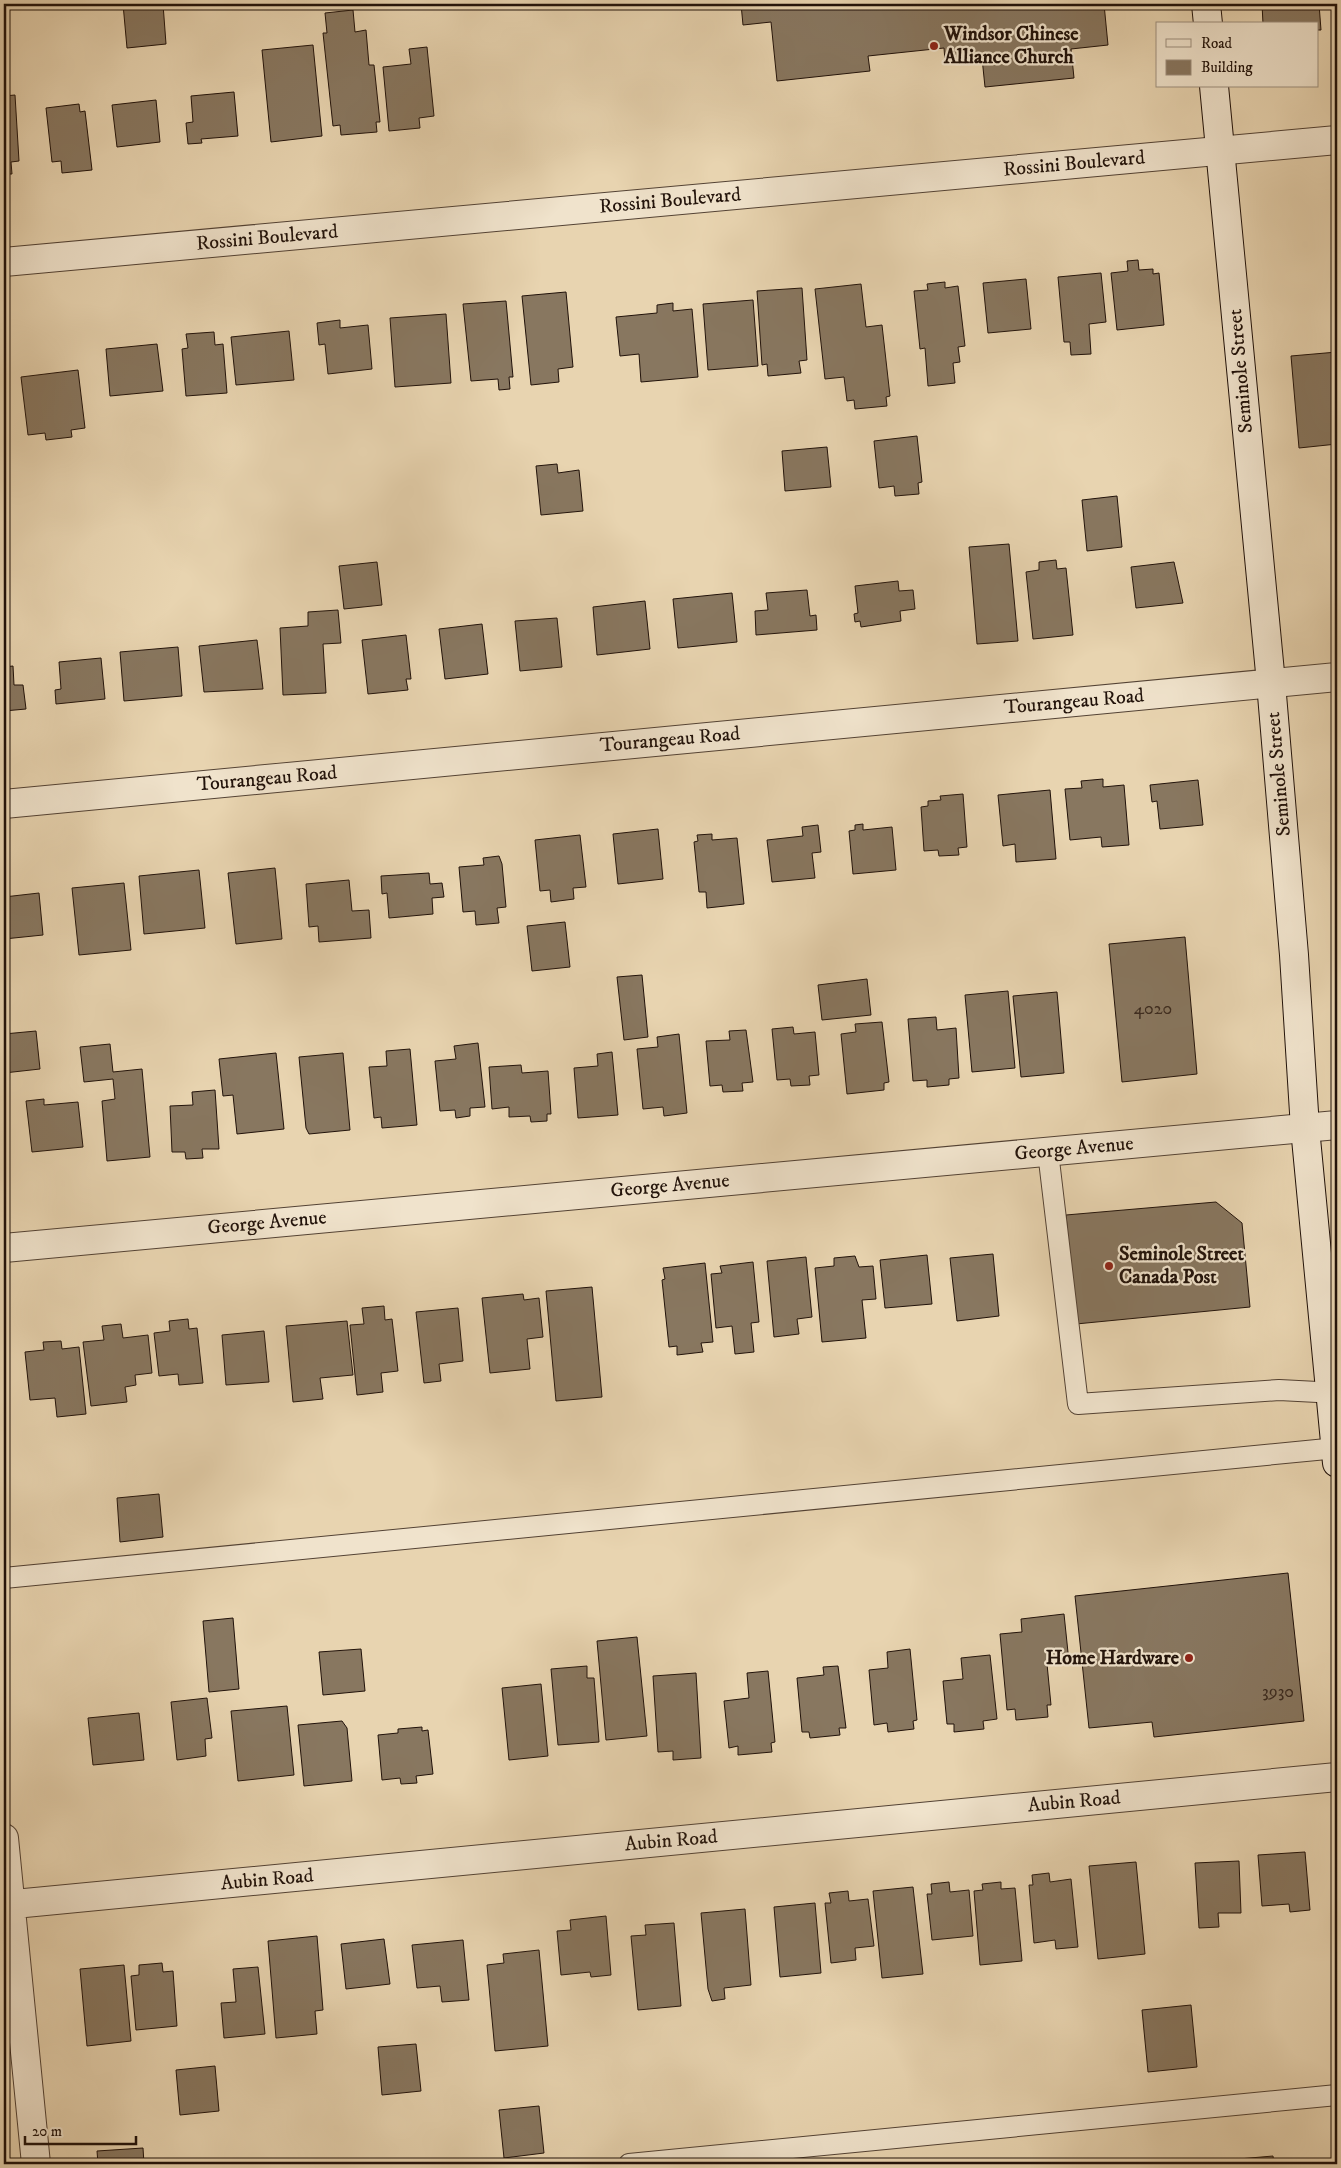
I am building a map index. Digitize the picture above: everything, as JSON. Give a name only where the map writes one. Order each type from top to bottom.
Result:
[{"type":"street","points":[[1206,4],[1208,22]]},
{"type":"street","name":"Seminole Street","points":[[1214,88],[1271,683],[1294,954],[1305,1128],[1334,1393],[1337,1453]]},
{"type":"street","name":"Rossini Boulevard","points":[[4,262],[1337,140]]},
{"type":"street","name":"Tourangeau Road","points":[[4,804],[1337,677]]},
{"type":"street","name":"George Avenue","points":[[4,1248],[1337,1125]]},
{"type":"street","name":"Aubin Road","points":[[7,1905],[1337,1777]]},
{"type":"street","points":[[4,1838],[7,1905],[36,2164]]},
{"type":"lane","points":[[1048,1152],[1078,1404],[1279,1390],[1334,1393]]},
{"type":"lane","points":[[4,1578],[1337,1453]]},
{"type":"lane","points":[[630,2164],[1337,2095]]},
{"type":"building","points":[[123,4],[163,4],[166,44],[127,48]]},
{"type":"building","name":"Windsor Chinese Alliance Church","points":[[741,4],[1104,4],[1108,45],[1071,49],[1074,78],[985,87],[982,58],[945,61],[944,48],[868,56],[870,71],[777,81],[771,22],[743,25]]},
{"type":"building","points":[[1262,4],[1319,4],[1321,30],[1318,30],[1318,22],[1263,22]]},
{"type":"building","points":[[353,10],[355,32],[366,30],[369,65],[374,65],[380,122],[376,122],[377,132],[341,135],[340,125],[333,126],[323,33],[327,33],[325,13]]},
{"type":"building","points":[[313,45],[322,136],[271,142],[262,50]]},
{"type":"building","points":[[427,47],[434,116],[419,118],[420,128],[389,131],[383,67],[411,64],[409,49]]},
{"type":"building","points":[[234,92],[238,136],[201,139],[202,143],[188,144],[186,123],[193,122],[191,96]]},
{"type":"building","points":[[15,95],[19,161],[11,162],[12,174],[4,174],[4,96]]},
{"type":"building","points":[[156,100],[160,142],[117,147],[112,105]]},
{"type":"building","points":[[79,104],[80,112],[85,111],[92,170],[62,173],[61,161],[52,162],[46,108]]},
{"type":"building","points":[[1138,260],[1139,270],[1153,269],[1153,274],[1159,273],[1164,325],[1117,330],[1111,273],[1128,271],[1127,261]]},
{"type":"building","points":[[1101,273],[1106,322],[1089,324],[1091,354],[1071,355],[1070,342],[1064,342],[1058,277]]},
{"type":"building","points":[[1026,279],[1031,329],[988,333],[983,283]]},
{"type":"building","points":[[945,282],[945,288],[958,286],[965,346],[958,347],[960,362],[953,363],[955,383],[928,386],[925,348],[920,349],[914,291],[928,290],[927,284]]},
{"type":"building","points":[[861,284],[866,327],[882,325],[890,396],[886,397],[887,406],[855,409],[854,400],[847,401],[844,377],[825,379],[815,289]]},
{"type":"building","points":[[802,288],[807,360],[799,361],[801,373],[768,376],[767,364],[762,365],[757,291]]},
{"type":"building","points":[[566,292],[573,367],[558,369],[559,382],[531,385],[522,296]]},
{"type":"building","points":[[753,300],[758,366],[708,370],[703,304]]},
{"type":"building","points":[[506,301],[513,377],[509,377],[510,389],[499,390],[498,379],[471,381],[463,304]]},
{"type":"building","points":[[673,303],[673,311],[692,309],[698,377],[641,382],[639,354],[620,356],[616,317],[657,313],[657,305]]},
{"type":"building","points":[[446,314],[451,383],[395,387],[390,318]]},
{"type":"building","points":[[340,320],[340,328],[368,325],[372,369],[328,374],[325,344],[319,345],[317,323]]},
{"type":"building","points":[[289,331],[294,380],[236,385],[231,337]]},
{"type":"building","points":[[214,332],[215,345],[223,344],[227,393],[186,396],[182,349],[188,348],[186,334]]},
{"type":"building","points":[[157,344],[163,391],[110,396],[106,349]]},
{"type":"building","points":[[1337,352],[1337,444],[1299,448],[1291,356]]},
{"type":"building","points":[[78,370],[85,428],[71,430],[72,437],[46,440],[45,433],[28,435],[21,377]]},
{"type":"building","points":[[917,436],[922,482],[918,483],[919,494],[895,496],[894,486],[879,488],[874,441]]},
{"type":"building","points":[[827,447],[831,487],[785,491],[782,451]]},
{"type":"building","points":[[557,464],[558,473],[579,470],[583,511],[541,515],[536,466]]},
{"type":"building","points":[[1117,496],[1122,547],[1087,551],[1082,500]]},
{"type":"building","points":[[1009,544],[1018,641],[977,644],[969,547]]},
{"type":"building","points":[[1056,560],[1057,569],[1066,568],[1073,635],[1033,639],[1026,572],[1039,570],[1039,562]]},
{"type":"building","points":[[377,562],[382,605],[344,609],[339,566]]},
{"type":"building","points":[[1174,562],[1183,603],[1136,608],[1131,567]]},
{"type":"building","points":[[898,581],[899,591],[913,590],[915,609],[900,611],[901,621],[861,627],[860,621],[855,622],[854,614],[858,613],[855,586]]},
{"type":"building","points":[[807,590],[810,616],[816,615],[817,630],[756,635],[755,611],[768,610],[766,593]]},
{"type":"building","points":[[732,593],[737,642],[678,648],[673,599]]},
{"type":"building","points":[[645,601],[650,649],[597,655],[593,607]]},
{"type":"building","points":[[338,610],[341,643],[323,644],[326,693],[283,695],[280,628],[308,626],[308,612]]},
{"type":"building","points":[[557,618],[562,667],[520,671],[515,621]]},
{"type":"building","points":[[482,624],[488,674],[445,679],[439,629]]},
{"type":"building","points":[[406,635],[411,679],[406,679],[408,690],[368,694],[362,640]]},
{"type":"building","points":[[257,640],[263,689],[204,692],[199,646]]},
{"type":"building","points":[[178,647],[182,696],[124,701],[120,652]]},
{"type":"building","points":[[101,658],[105,699],[56,704],[55,690],[61,689],[59,662]]},
{"type":"building","points":[[13,666],[14,685],[23,685],[26,709],[4,711],[4,667]]},
{"type":"building","points":[[1103,779],[1103,787],[1124,785],[1129,845],[1102,847],[1101,837],[1070,840],[1065,789],[1082,788],[1081,781]]},
{"type":"building","points":[[1198,780],[1203,825],[1160,829],[1157,801],[1152,802],[1150,785]]},
{"type":"building","points":[[1050,790],[1056,859],[1016,862],[1015,844],[1003,846],[998,795]]},
{"type":"building","points":[[963,794],[967,847],[958,848],[959,855],[939,856],[938,850],[924,851],[921,807],[928,806],[928,801],[941,800],[940,796]]},
{"type":"building","points":[[863,824],[863,830],[892,827],[896,870],[853,874],[849,831],[855,830],[855,825]]},
{"type":"building","points":[[818,825],[821,852],[812,853],[815,878],[772,882],[767,840],[803,836],[802,827]]},
{"type":"building","points":[[658,829],[663,879],[618,884],[613,834]]},
{"type":"building","points":[[712,834],[712,840],[737,838],[744,904],[707,908],[706,892],[699,892],[694,842],[698,841],[697,835]]},
{"type":"building","points":[[580,835],[586,887],[573,888],[574,899],[551,902],[550,890],[540,891],[535,840]]},
{"type":"building","points":[[499,856],[502,864],[506,907],[497,908],[499,923],[476,925],[475,911],[463,912],[459,867],[484,865],[483,858]]},
{"type":"building","points":[[275,868],[282,939],[236,944],[228,873]]},
{"type":"building","points":[[199,870],[205,928],[144,934],[139,876]]},
{"type":"building","points":[[429,873],[430,884],[442,883],[444,897],[432,898],[433,914],[389,918],[387,893],[382,894],[381,876]]},
{"type":"building","points":[[349,880],[352,911],[369,910],[371,938],[319,942],[318,926],[309,927],[306,884]]},
{"type":"building","points":[[124,883],[131,950],[79,955],[72,888]]},
{"type":"building","points":[[39,893],[43,935],[4,939],[4,897]]},
{"type":"building","points":[[565,922],[570,967],[532,971],[527,926]]},
{"type":"building","points":[[1185,937],[1197,1074],[1122,1082],[1109,944]]},
{"type":"building","points":[[642,975],[648,1037],[624,1040],[617,977]]},
{"type":"building","points":[[867,979],[871,1015],[822,1020],[818,985]]},
{"type":"building","points":[[1008,991],[1015,1068],[972,1072],[965,995]]},
{"type":"building","points":[[1057,992],[1064,1073],[1021,1077],[1013,996]]},
{"type":"building","points":[[936,1017],[937,1030],[956,1028],[959,1078],[949,1079],[949,1085],[927,1087],[927,1080],[913,1081],[908,1019]]},
{"type":"building","points":[[882,1022],[889,1082],[884,1083],[884,1090],[847,1094],[841,1034],[856,1032],[855,1024]]},
{"type":"building","points":[[793,1027],[794,1034],[815,1032],[819,1075],[809,1076],[810,1085],[791,1086],[790,1079],[777,1080],[772,1029]]},
{"type":"building","points":[[746,1030],[753,1082],[742,1083],[743,1091],[723,1092],[722,1085],[710,1086],[706,1041],[730,1040],[729,1031]]},
{"type":"building","points":[[36,1031],[40,1069],[4,1073],[4,1034]]},
{"type":"building","points":[[679,1034],[687,1113],[664,1116],[663,1107],[643,1109],[637,1049],[658,1047],[657,1037]]},
{"type":"building","points":[[478,1043],[485,1107],[470,1108],[470,1116],[456,1118],[455,1110],[440,1111],[435,1061],[456,1059],[454,1046]]},
{"type":"building","points":[[110,1044],[113,1072],[142,1069],[150,1157],[107,1161],[102,1101],[115,1099],[113,1079],[84,1082],[80,1047]]},
{"type":"building","points":[[410,1049],[417,1125],[382,1128],[381,1117],[374,1118],[369,1067],[387,1066],[386,1051]]},
{"type":"building","points":[[612,1052],[618,1115],[578,1118],[574,1068],[598,1066],[597,1054]]},
{"type":"building","points":[[276,1053],[284,1129],[237,1134],[233,1095],[223,1096],[219,1059]]},
{"type":"building","points":[[343,1053],[350,1130],[309,1134],[306,1128],[299,1057]]},
{"type":"building","points":[[521,1065],[522,1073],[548,1071],[551,1114],[547,1114],[547,1121],[531,1122],[530,1116],[509,1117],[509,1107],[492,1109],[489,1067]]},
{"type":"building","points":[[215,1090],[219,1149],[202,1149],[203,1158],[186,1159],[185,1152],[172,1152],[170,1106],[193,1105],[192,1092]]},
{"type":"building","points":[[44,1099],[44,1105],[78,1102],[83,1147],[32,1152],[26,1101]]},
{"type":"building","points":[[1216,1202],[1242,1223],[1250,1307],[1076,1324],[1066,1215]]},
{"type":"building","points":[[993,1254],[999,1316],[957,1321],[950,1258]]},
{"type":"building","points":[[927,1255],[932,1304],[885,1308],[880,1260]]},
{"type":"building","points":[[855,1256],[859,1267],[873,1266],[876,1299],[862,1300],[866,1338],[822,1342],[815,1268],[834,1266],[834,1258]]},
{"type":"building","points":[[806,1257],[812,1317],[797,1319],[799,1334],[774,1337],[767,1261]]},
{"type":"building","points":[[753,1262],[759,1322],[751,1323],[754,1352],[735,1354],[732,1326],[716,1328],[711,1274],[722,1273],[720,1266]]},
{"type":"building","points":[[705,1263],[713,1342],[701,1343],[703,1352],[677,1355],[677,1346],[669,1347],[662,1280],[665,1279],[663,1268]]},
{"type":"building","points":[[592,1287],[602,1397],[556,1401],[546,1291]]},
{"type":"building","points":[[523,1294],[524,1300],[539,1298],[543,1337],[527,1339],[530,1369],[490,1373],[482,1298]]},
{"type":"building","points":[[384,1306],[385,1320],[392,1319],[398,1371],[381,1373],[383,1392],[357,1395],[350,1325],[364,1324],[362,1308]]},
{"type":"building","points":[[458,1308],[463,1361],[439,1364],[441,1381],[424,1383],[416,1312]]},
{"type":"building","points":[[188,1319],[189,1329],[197,1328],[203,1383],[179,1385],[178,1374],[159,1376],[154,1333],[170,1331],[169,1321]]},
{"type":"building","points":[[347,1321],[353,1375],[320,1378],[323,1399],[293,1402],[286,1326]]},
{"type":"building","points":[[121,1324],[123,1338],[148,1335],[152,1373],[135,1375],[136,1385],[125,1387],[127,1402],[91,1406],[83,1342],[104,1340],[102,1326]]},
{"type":"building","points":[[264,1331],[269,1382],[226,1385],[222,1335]]},
{"type":"building","points":[[61,1341],[62,1349],[79,1347],[86,1414],[57,1417],[55,1398],[30,1400],[25,1352],[44,1350],[43,1342]]},
{"type":"building","points":[[159,1494],[163,1537],[120,1542],[117,1498]]},
{"type":"building","name":"Home Hardware","points":[[1288,1573],[1304,1721],[1154,1737],[1152,1722],[1089,1728],[1075,1596]]},
{"type":"building","points":[[1064,1614],[1069,1662],[1047,1664],[1051,1705],[1047,1705],[1048,1717],[1016,1720],[1015,1709],[1007,1710],[1000,1634],[1022,1632],[1021,1619]]},
{"type":"building","points":[[233,1618],[239,1689],[209,1692],[203,1621]]},
{"type":"building","points":[[637,1637],[647,1736],[606,1740],[597,1641]]},
{"type":"building","points":[[361,1649],[365,1691],[323,1695],[319,1652]]},
{"type":"building","points":[[910,1649],[917,1720],[913,1721],[914,1729],[888,1732],[887,1723],[874,1725],[869,1670],[888,1668],[887,1652]]},
{"type":"building","points":[[990,1655],[997,1719],[983,1721],[984,1729],[954,1732],[954,1724],[947,1724],[943,1681],[963,1679],[961,1658]]},
{"type":"building","points":[[587,1666],[587,1678],[594,1678],[599,1742],[558,1745],[551,1669]]},
{"type":"building","points":[[838,1666],[846,1728],[839,1728],[840,1735],[810,1738],[809,1732],[802,1732],[797,1678],[824,1675],[823,1667]]},
{"type":"building","points":[[768,1671],[775,1742],[771,1743],[772,1752],[738,1755],[738,1746],[729,1748],[724,1701],[749,1698],[747,1673]]},
{"type":"building","points":[[696,1673],[701,1758],[673,1760],[673,1751],[658,1752],[653,1676]]},
{"type":"building","points":[[541,1684],[548,1756],[509,1760],[502,1688]]},
{"type":"building","points":[[207,1698],[212,1738],[205,1739],[206,1756],[177,1760],[171,1702]]},
{"type":"building","points":[[287,1706],[294,1775],[238,1781],[231,1711]]},
{"type":"building","points":[[139,1713],[144,1760],[93,1765],[88,1718]]},
{"type":"building","points":[[342,1721],[347,1728],[352,1781],[304,1786],[298,1725]]},
{"type":"building","points":[[422,1727],[422,1731],[428,1730],[433,1774],[416,1776],[417,1783],[401,1784],[400,1778],[382,1780],[378,1735],[398,1733],[398,1729]]},
{"type":"building","points":[[1305,1852],[1310,1910],[1290,1912],[1289,1904],[1262,1906],[1258,1855]]},
{"type":"building","points":[[1239,1861],[1241,1913],[1218,1913],[1219,1927],[1199,1928],[1195,1863]]},
{"type":"building","points":[[1136,1862],[1145,1954],[1098,1959],[1089,1866]]},
{"type":"building","points":[[1049,1873],[1050,1882],[1071,1879],[1078,1947],[1056,1949],[1055,1940],[1034,1943],[1029,1885],[1033,1885],[1032,1875]]},
{"type":"building","points":[[949,1882],[950,1892],[969,1890],[973,1936],[932,1940],[927,1894],[932,1894],[931,1884]]},
{"type":"building","points":[[1001,1882],[1001,1889],[1015,1888],[1022,1961],[980,1965],[974,1891],[983,1890],[982,1884]]},
{"type":"building","points":[[913,1887],[923,1974],[882,1978],[873,1891]]},
{"type":"building","points":[[848,1891],[849,1901],[868,1899],[874,1946],[855,1948],[856,1960],[831,1963],[825,1903],[831,1903],[829,1893]]},
{"type":"building","points":[[815,1903],[821,1973],[780,1977],[774,1907]]},
{"type":"building","points":[[745,1909],[751,1985],[724,1988],[725,1999],[712,2001],[708,1989],[701,1913]]},
{"type":"building","points":[[606,1916],[611,1975],[591,1977],[590,1972],[561,1975],[557,1931],[571,1930],[570,1920]]},
{"type":"building","points":[[674,1923],[681,2006],[638,2010],[631,1936],[646,1935],[645,1925]]},
{"type":"building","points":[[317,1936],[323,2010],[315,2011],[317,2034],[276,2038],[268,1941]]},
{"type":"building","points":[[384,1939],[390,1984],[346,1989],[341,1944]]},
{"type":"building","points":[[463,1940],[469,2000],[442,2002],[440,1986],[417,1988],[412,1945]]},
{"type":"building","points":[[539,1950],[548,2046],[495,2051],[487,1965],[504,1963],[503,1954]]},
{"type":"building","points":[[162,1963],[163,1972],[173,1971],[177,2026],[136,2030],[131,1976],[139,1975],[139,1965]]},
{"type":"building","points":[[124,1965],[131,2041],[87,2046],[80,1969]]},
{"type":"building","points":[[258,1967],[265,2034],[224,2038],[221,2003],[236,2002],[233,1969]]},
{"type":"building","points":[[1191,2005],[1197,2067],[1148,2072],[1142,2010]]},
{"type":"building","points":[[416,2044],[421,2091],[382,2095],[378,2047]]},
{"type":"building","points":[[215,2066],[219,2111],[180,2115],[176,2070]]},
{"type":"building","points":[[539,2106],[544,2153],[504,2158],[499,2110]]},
{"type":"building","points":[[143,2148],[144,2164],[98,2164],[97,2151]]},
{"type":"building","points":[[1273,2156],[1274,2164],[1228,2164],[1227,2160]]},
{"type":"place","name":"Windsor Chinese Alliance Church","points":[[934,46]]},
{"type":"place","name":"Seminole Street Canada Post","points":[[1109,1266]]},
{"type":"place","name":"Home Hardware","points":[[1189,1658]]}]
